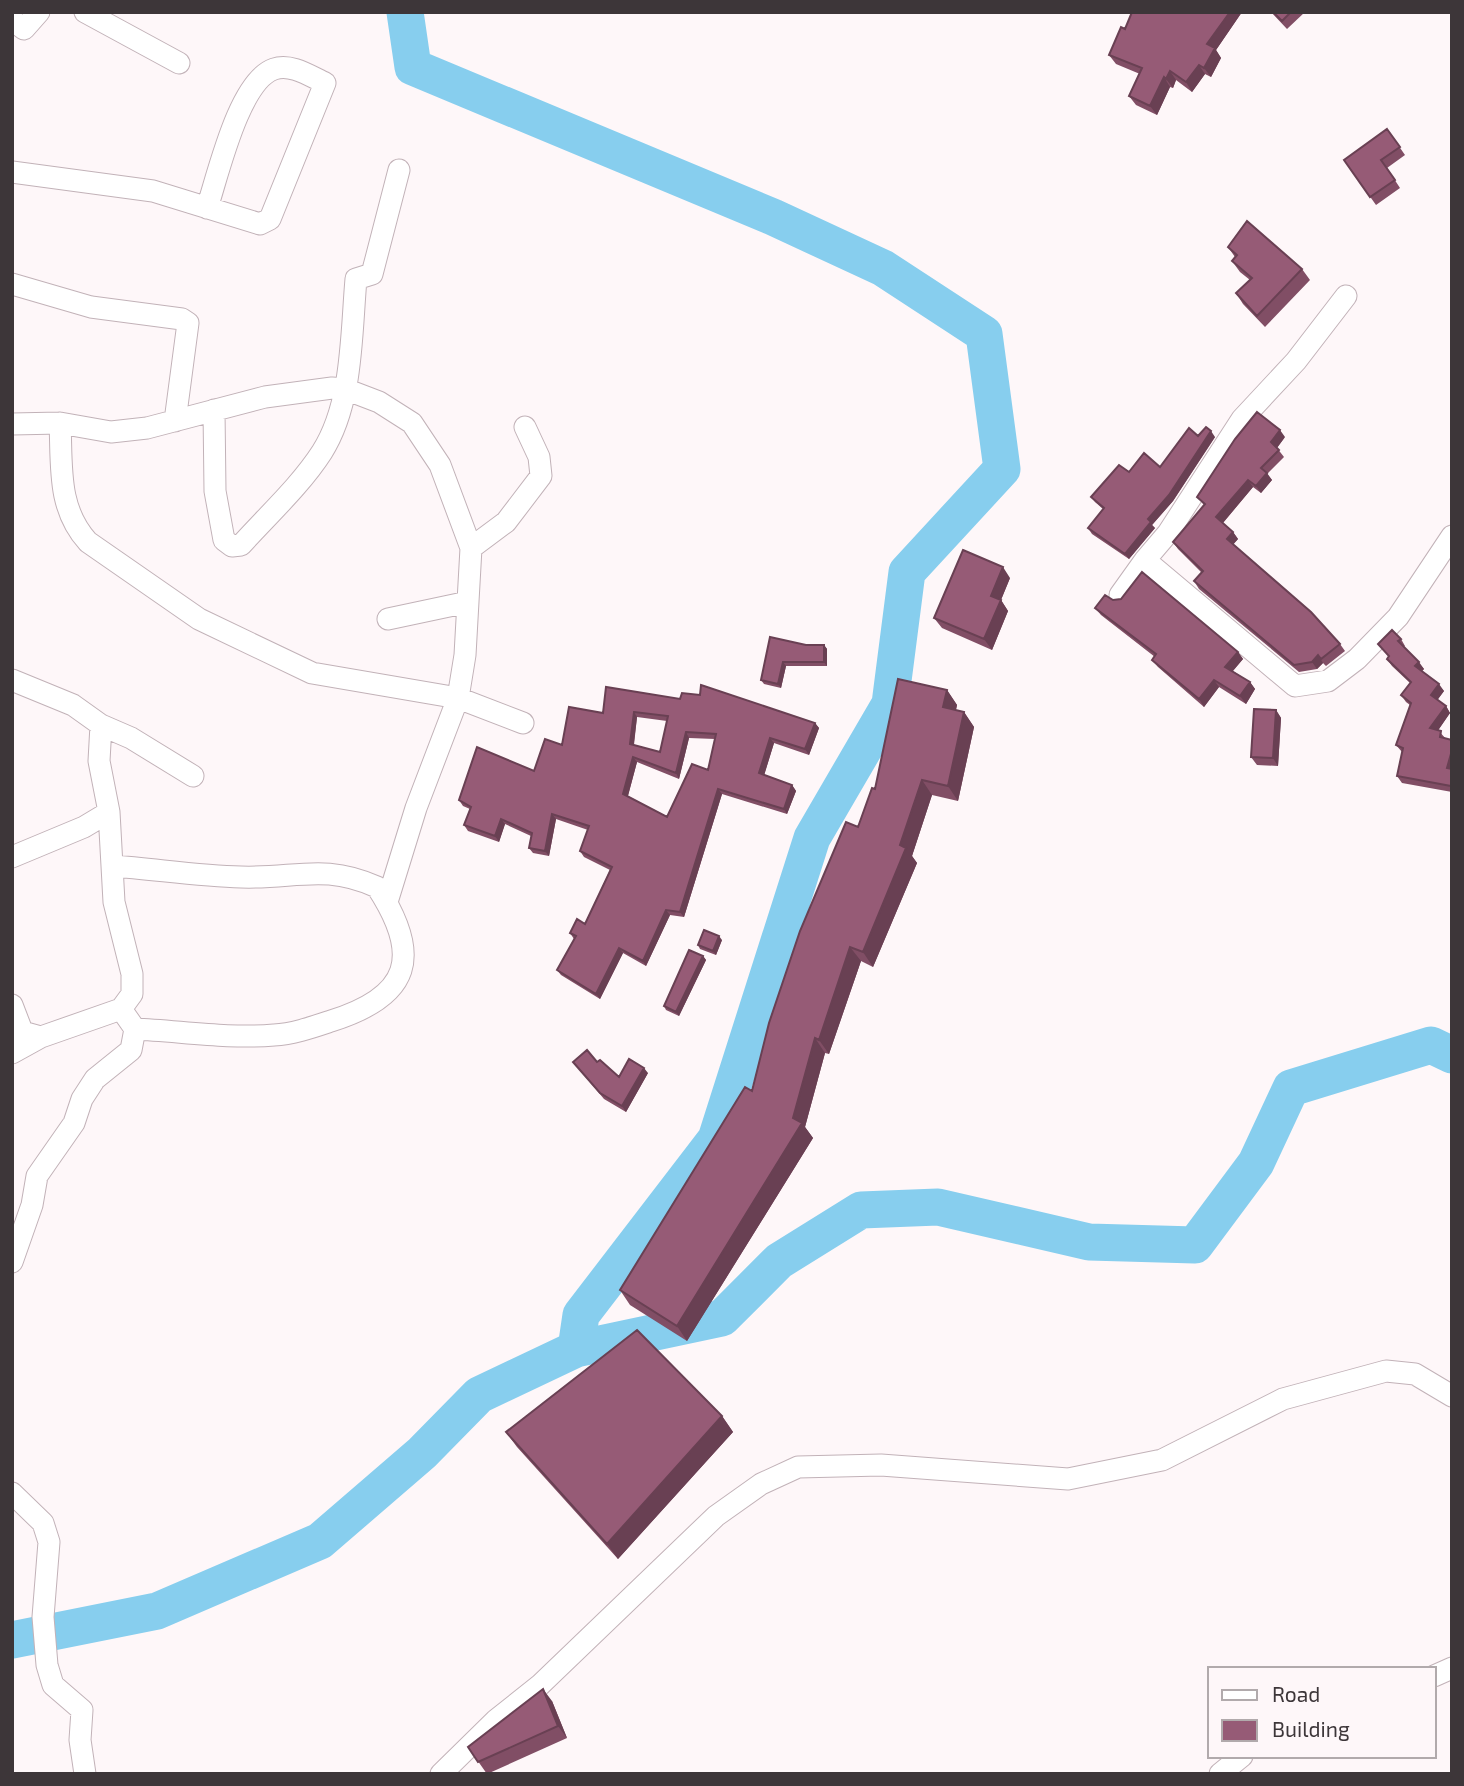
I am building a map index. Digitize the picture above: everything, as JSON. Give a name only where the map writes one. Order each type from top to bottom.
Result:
[{"type":"street","points":[[12,20],[24,29],[39,12]]},
{"type":"street","points":[[85,12],[179,63]]},
{"type":"street","points":[[12,172],[153,191],[207,208],[260,224],[270,219],[325,83],[291,68],[274,69],[260,79],[239,113],[207,208]]},
{"type":"street","points":[[214,410],[215,491],[224,540],[232,545],[241,545],[323,451],[345,389],[356,279],[372,274],[399,170]]},
{"type":"street","points":[[12,284],[91,307],[183,319],[188,323],[174,421]]},
{"type":"street","points":[[1121,595],[1168,533],[1242,419],[1296,361],[1346,296]]},
{"type":"street","points":[[12,424],[60,423],[111,432],[174,421],[265,397],[345,389],[379,402],[412,424],[440,465],[471,548],[465,655],[458,698],[416,808],[387,902]]},
{"type":"street","points":[[60,423],[63,489],[68,515],[88,542],[171,603],[312,673],[458,698],[523,723]]},
{"type":"street","points":[[471,548],[506,522],[541,476],[539,457],[525,427]]},
{"type":"street","points":[[1145,560],[1295,686],[1328,681],[1357,659],[1398,617],[1452,536]]},
{"type":"street","points":[[388,619],[468,602]]},
{"type":"street","points":[[12,680],[73,705],[100,725],[131,738],[193,776]]},
{"type":"street","points":[[12,1053],[25,1032],[121,1010],[132,994],[132,974],[114,902],[109,812],[99,761],[100,725]]},
{"type":"street","points":[[12,857],[84,827],[109,812]]},
{"type":"street","points":[[112,866],[199,876],[269,878],[339,872],[377,887],[400,929],[405,953],[392,989],[375,1004],[320,1025],[274,1035],[135,1029]]},
{"type":"street","points":[[12,1005],[25,1032]]},
{"type":"street","points":[[12,1262],[32,1205],[37,1176],[74,1123],[82,1099],[95,1079],[131,1050],[135,1029],[121,1010]]},
{"type":"street","points":[[442,1774],[496,1720],[540,1685],[716,1516],[761,1484],[798,1467],[881,1465],[1068,1479],[1162,1460],[1283,1399],[1386,1371],[1415,1374],[1452,1396]]},
{"type":"street","points":[[12,1493],[43,1523],[48,1542],[43,1617],[47,1665],[53,1685],[82,1710],[80,1740],[85,1774]]},
{"type":"street","points":[[1436,1675],[1452,1668]]},
{"type":"street","points":[[1220,1774],[1240,1758]]},
{"type":"building","points":[[1132,12],[1230,12],[1207,44],[1215,48],[1204,68],[1199,65],[1186,82],[1170,71],[1166,79],[1164,77],[1150,106],[1129,96],[1142,68],[1109,55],[1121,27],[1125,29]]},
{"type":"building","points":[[1273,12],[1291,12],[1282,21]]},
{"type":"building","points":[[1387,129],[1400,147],[1381,160],[1395,180],[1370,197],[1344,160]]},
{"type":"building","points":[[1247,221],[1302,269],[1257,316],[1236,293],[1252,278],[1232,261],[1237,255],[1228,247]]},
{"type":"building","points":[[1257,412],[1280,430],[1271,442],[1279,450],[1261,468],[1267,473],[1256,486],[1248,480],[1216,517],[1233,532],[1227,539],[1311,612],[1340,644],[1321,659],[1318,655],[1312,662],[1294,665],[1194,581],[1203,571],[1173,542],[1205,504],[1197,497],[1235,439]]},
{"type":"building","points":[[1206,427],[1211,431],[1169,495],[1148,519],[1151,522],[1125,554],[1088,528],[1104,508],[1091,497],[1119,465],[1129,472],[1144,453],[1160,467],[1189,428],[1198,436]]},
{"type":"building","points":[[963,550],[1003,567],[991,596],[1001,600],[984,639],[934,618]]},
{"type":"building","points":[[1142,572],[1238,652],[1225,667],[1250,682],[1240,696],[1214,680],[1199,699],[1152,660],[1156,654],[1095,608],[1105,595],[1113,600],[1121,599]]},
{"type":"building","points":[[1392,630],[1401,639],[1398,641],[1419,662],[1415,666],[1439,684],[1431,695],[1446,706],[1430,728],[1441,731],[1440,737],[1452,740],[1447,768],[1452,769],[1451,786],[1397,776],[1403,748],[1396,745],[1411,703],[1401,695],[1411,682],[1387,659],[1389,656],[1378,644]]},
{"type":"building","points":[[770,637],[806,645],[824,645],[824,662],[783,662],[778,684],[761,680]]},
{"type":"building","points":[[898,679],[947,690],[943,707],[964,712],[948,786],[922,780],[900,845],[906,848],[863,952],[850,947],[819,1040],[815,1038],[793,1118],[802,1123],[677,1326],[620,1290],[745,1087],[752,1091],[769,1023],[800,931],[846,822],[858,827],[872,788],[875,789]]},
{"type":"building","points":[[701,685],[815,723],[805,749],[770,738],[759,773],[792,785],[784,809],[718,789],[680,912],[666,910],[643,961],[619,948],[596,994],[557,970],[576,936],[570,933],[577,919],[585,924],[612,867],[580,851],[589,826],[552,814],[545,851],[529,848],[532,833],[501,819],[495,836],[464,825],[471,807],[459,800],[477,747],[534,771],[545,739],[562,745],[569,707],[603,713],[606,687],[680,699],[682,693],[700,695]],"holes":[[[634,712],[668,716],[660,752],[630,744]],[[686,732],[716,734],[708,770],[692,764],[667,817],[623,794],[633,757],[676,773]]]},
{"type":"building","points":[[1254,709],[1276,710],[1273,758],[1251,757]]},
{"type":"building","points":[[704,930],[719,936],[713,951],[698,945]]},
{"type":"building","points":[[689,950],[703,956],[676,1012],[664,1006]]},
{"type":"building","points":[[587,1050],[597,1062],[600,1060],[619,1077],[629,1059],[644,1068],[622,1106],[600,1093],[573,1062]]},
{"type":"building","points":[[637,1330],[722,1416],[607,1544],[506,1432]]},
{"type":"building","points":[[543,1689],[558,1726],[478,1762],[468,1747]]},
{"type":"waterway","points":[[405,12],[413,67],[773,217],[883,268],[984,334],[1002,469],[907,572],[890,704],[812,838],[716,1139],[581,1315],[576,1349]]},
{"type":"waterway","points":[[12,1640],[157,1611],[320,1541],[422,1453],[479,1395],[576,1349],[722,1318],[779,1261],[861,1210],[938,1207],[1089,1242],[1195,1245],[1256,1163],[1291,1088],[1431,1045],[1452,1055]]}]
